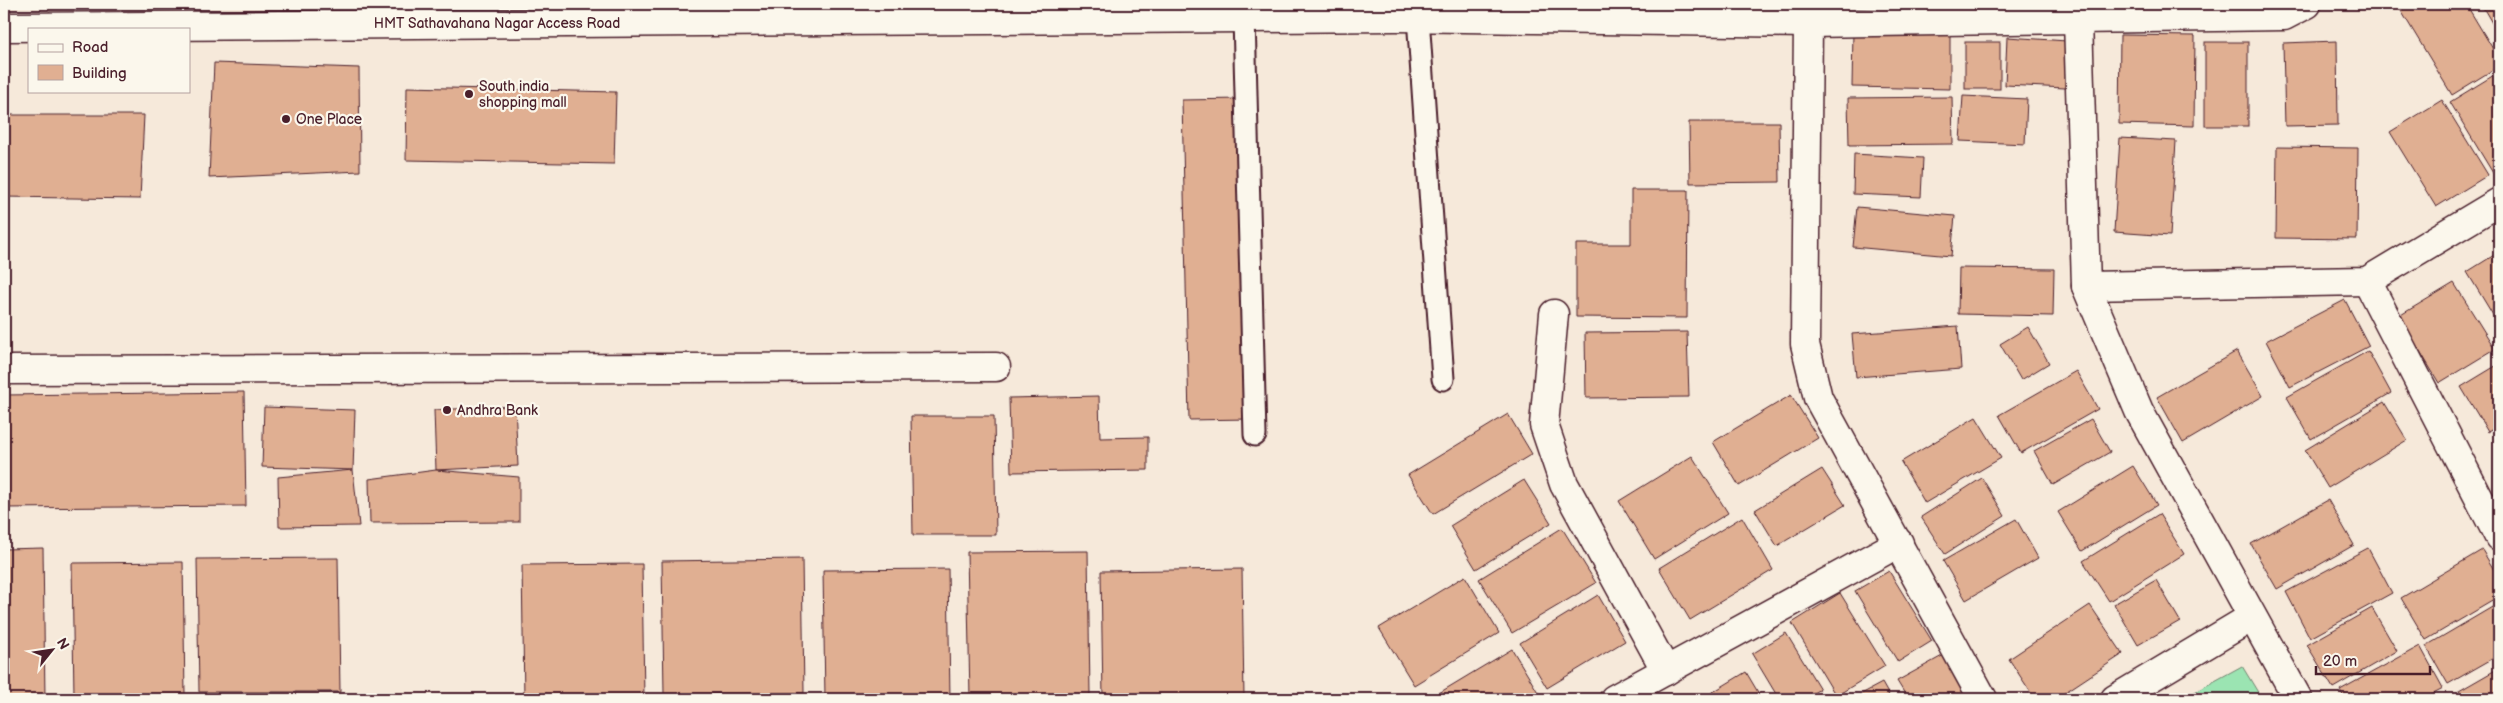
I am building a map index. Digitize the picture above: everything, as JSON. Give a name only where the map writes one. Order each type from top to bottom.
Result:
[{"type":"street","name":"HMT Sathavahana Nagar Access Road","points":[[4,27],[1418,17],[1808,24],[2078,20],[2145,11],[2284,16],[2306,4]]},
{"type":"street","points":[[2078,20],[2086,286],[2140,411],[2298,699]]},
{"type":"street","points":[[1808,24],[1805,344],[1818,398],[1983,699]]},
{"type":"street","points":[[2086,286],[2366,281],[2499,202]]},
{"type":"street","points":[[2366,281],[2499,537]]},
{"type":"street","points":[[1554,314],[1544,425],[1564,484],[1666,671]]},
{"type":"street","points":[[4,370],[996,367]]},
{"type":"street","points":[[1614,699],[1899,543]]},
{"type":"street","points":[[2115,699],[2252,617]]},
{"type":"lane","points":[[1418,17],[1443,378]]},
{"type":"lane","points":[[1244,18],[1255,435]]},
{"type":"green space","points":[[2242,666],[2262,699],[2182,699]]},
{"type":"building","points":[[2397,4],[2466,4],[2499,59],[2499,66],[2452,95]]},
{"type":"building","points":[[2481,4],[2499,4],[2499,35]]},
{"type":"building","points":[[1853,31],[1950,33],[1950,89],[1852,87]]},
{"type":"building","points":[[2120,35],[2195,36],[2194,126],[2119,124]]},
{"type":"building","points":[[2007,37],[2067,41],[2065,88],[2005,85]]},
{"type":"building","points":[[2337,41],[2338,125],[2285,126],[2283,43]]},
{"type":"building","points":[[1965,42],[2000,42],[2000,89],[1965,89]]},
{"type":"building","points":[[2205,42],[2248,42],[2248,126],[2205,126]]},
{"type":"building","name":"One Place","points":[[214,63],[359,68],[360,171],[209,178]]},
{"type":"building","points":[[2499,72],[2499,183],[2450,102]]},
{"type":"building","points":[[407,87],[616,92],[614,164],[406,160]]},
{"type":"building","points":[[1963,96],[2027,99],[2025,144],[1960,141]]},
{"type":"building","points":[[1952,97],[1953,144],[1849,145],[1848,98]]},
{"type":"building","points":[[1241,99],[1248,419],[1189,420],[1182,100]]},
{"type":"building","points":[[2442,100],[2488,175],[2436,207],[2390,132]]},
{"type":"building","points":[[4,115],[144,115],[140,199],[4,197]]},
{"type":"building","points":[[1689,122],[1779,122],[1780,182],[1690,183]]},
{"type":"building","points":[[2120,138],[2176,141],[2170,236],[2114,232]]},
{"type":"building","points":[[2277,147],[2358,148],[2357,239],[2276,238]]},
{"type":"building","points":[[1854,154],[1923,158],[1921,197],[1853,194]]},
{"type":"building","points":[[1631,190],[1688,190],[1687,318],[1576,317],[1576,244],[1631,244]]},
{"type":"building","points":[[1857,207],[1955,216],[1951,256],[1853,247]]},
{"type":"building","points":[[2499,252],[2499,325],[2467,272]]},
{"type":"building","points":[[1959,268],[2054,269],[2053,316],[1958,314]]},
{"type":"building","points":[[2454,283],[2495,349],[2439,383],[2399,316]]},
{"type":"building","points":[[2345,300],[2369,346],[2290,387],[2266,341]]},
{"type":"building","points":[[1958,326],[1961,369],[1856,377],[1852,334]]},
{"type":"building","points":[[2028,327],[2049,363],[2021,380],[2000,344]]},
{"type":"building","points":[[1687,332],[1689,397],[1586,398],[1585,333]]},
{"type":"building","points":[[2237,351],[2263,396],[2183,443],[2157,397]]},
{"type":"building","points":[[2368,351],[2391,393],[2311,439],[2287,397]]},
{"type":"building","points":[[2499,364],[2499,425],[2488,432],[2461,387]]},
{"type":"building","points":[[2076,371],[2098,409],[2021,453],[1999,415]]},
{"type":"building","points":[[244,392],[246,506],[4,508],[4,395]]},
{"type":"building","points":[[1791,395],[1818,438],[1739,486],[1713,442]]},
{"type":"building","points":[[1099,396],[1100,438],[1148,437],[1148,470],[1011,472],[1009,398]]},
{"type":"building","points":[[2384,402],[2407,440],[2328,488],[2305,450]]},
{"type":"building","points":[[515,406],[518,466],[436,470],[434,410]]},
{"type":"building","points":[[264,407],[355,410],[353,470],[262,467]]},
{"type":"building","points":[[1508,414],[1532,454],[1433,514],[1408,475]]},
{"type":"building","points":[[911,416],[994,416],[996,535],[913,535]]},
{"type":"building","points":[[1976,417],[2001,458],[1925,503],[1901,462]]},
{"type":"building","points":[[2091,419],[2110,452],[2053,485],[2034,451]]},
{"type":"building","points":[[1692,456],[1728,513],[1654,559],[1619,501]]},
{"type":"building","points":[[2133,466],[2157,505],[2082,551],[2058,512]]},
{"type":"building","points":[[1822,469],[1845,505],[1777,546],[1755,510]]},
{"type":"building","points":[[353,470],[359,526],[279,527],[278,477]]},
{"type":"building","points":[[436,470],[519,477],[519,522],[370,523],[369,479]]},
{"type":"building","points":[[1982,478],[2005,516],[1945,554],[1921,517]]},
{"type":"building","points":[[1524,480],[1551,523],[1476,569],[1450,526]]},
{"type":"building","points":[[2328,500],[2354,545],[2277,589],[2251,544]]},
{"type":"building","points":[[2159,514],[2184,554],[2109,601],[2083,561]]},
{"type":"building","points":[[1742,517],[1773,570],[1690,620],[1659,568]]},
{"type":"building","points":[[2016,519],[2038,558],[1966,600],[1943,561]]},
{"type":"building","points":[[1562,528],[1596,583],[1512,633],[1479,579]]},
{"type":"building","points":[[43,548],[45,699],[4,699],[4,549]]},
{"type":"building","points":[[2368,548],[2392,593],[2310,638],[2286,592]]},
{"type":"building","points":[[2482,550],[2499,578],[2499,597],[2426,640],[2401,598]]},
{"type":"building","points":[[1088,551],[1090,696],[970,698],[967,552]]},
{"type":"building","points":[[338,558],[340,692],[199,692],[197,559]]},
{"type":"building","points":[[802,559],[804,693],[664,694],[662,561]]},
{"type":"building","points":[[183,562],[185,695],[74,696],[72,563]]},
{"type":"building","points":[[642,564],[644,699],[524,699],[522,565]]},
{"type":"building","points":[[948,569],[950,699],[825,699],[823,570]]},
{"type":"building","points":[[1242,569],[1244,699],[1103,699],[1101,571]]},
{"type":"building","points":[[1889,571],[1932,641],[1898,662],[1855,591]]},
{"type":"building","points":[[1465,576],[1499,633],[1414,685],[1379,628]]},
{"type":"building","points":[[2156,580],[2180,621],[2138,645],[2114,604]]},
{"type":"building","points":[[1840,593],[1885,666],[1836,696],[1792,623]]},
{"type":"building","points":[[1598,595],[1625,641],[1547,688],[1520,643]]},
{"type":"building","points":[[2499,603],[2499,655],[2448,684],[2426,646]]},
{"type":"building","points":[[2090,605],[2123,654],[2055,699],[2035,699],[2009,659]]},
{"type":"building","points":[[2372,608],[2397,651],[2333,688],[2307,645]]},
{"type":"building","points":[[1786,633],[1820,689],[1803,699],[1779,699],[1752,654]]},
{"type":"building","points":[[2420,646],[2443,688],[2422,699],[2345,699],[2340,690]]},
{"type":"building","points":[[1512,649],[1539,694],[1530,699],[1429,699]]},
{"type":"building","points":[[1944,655],[1969,699],[1908,699],[1897,681]]},
{"type":"building","points":[[2499,668],[2499,699],[2463,699],[2459,691]]},
{"type":"building","points":[[1746,672],[1762,699],[1703,698]]},
{"type":"building","points":[[1882,683],[1891,699],[1852,699]]},
{"type":"place","name":"South india shopping mall","points":[[469,94]]},
{"type":"place","name":"One Place","points":[[286,119]]},
{"type":"place","name":"Andhra Bank","points":[[447,410]]}]
